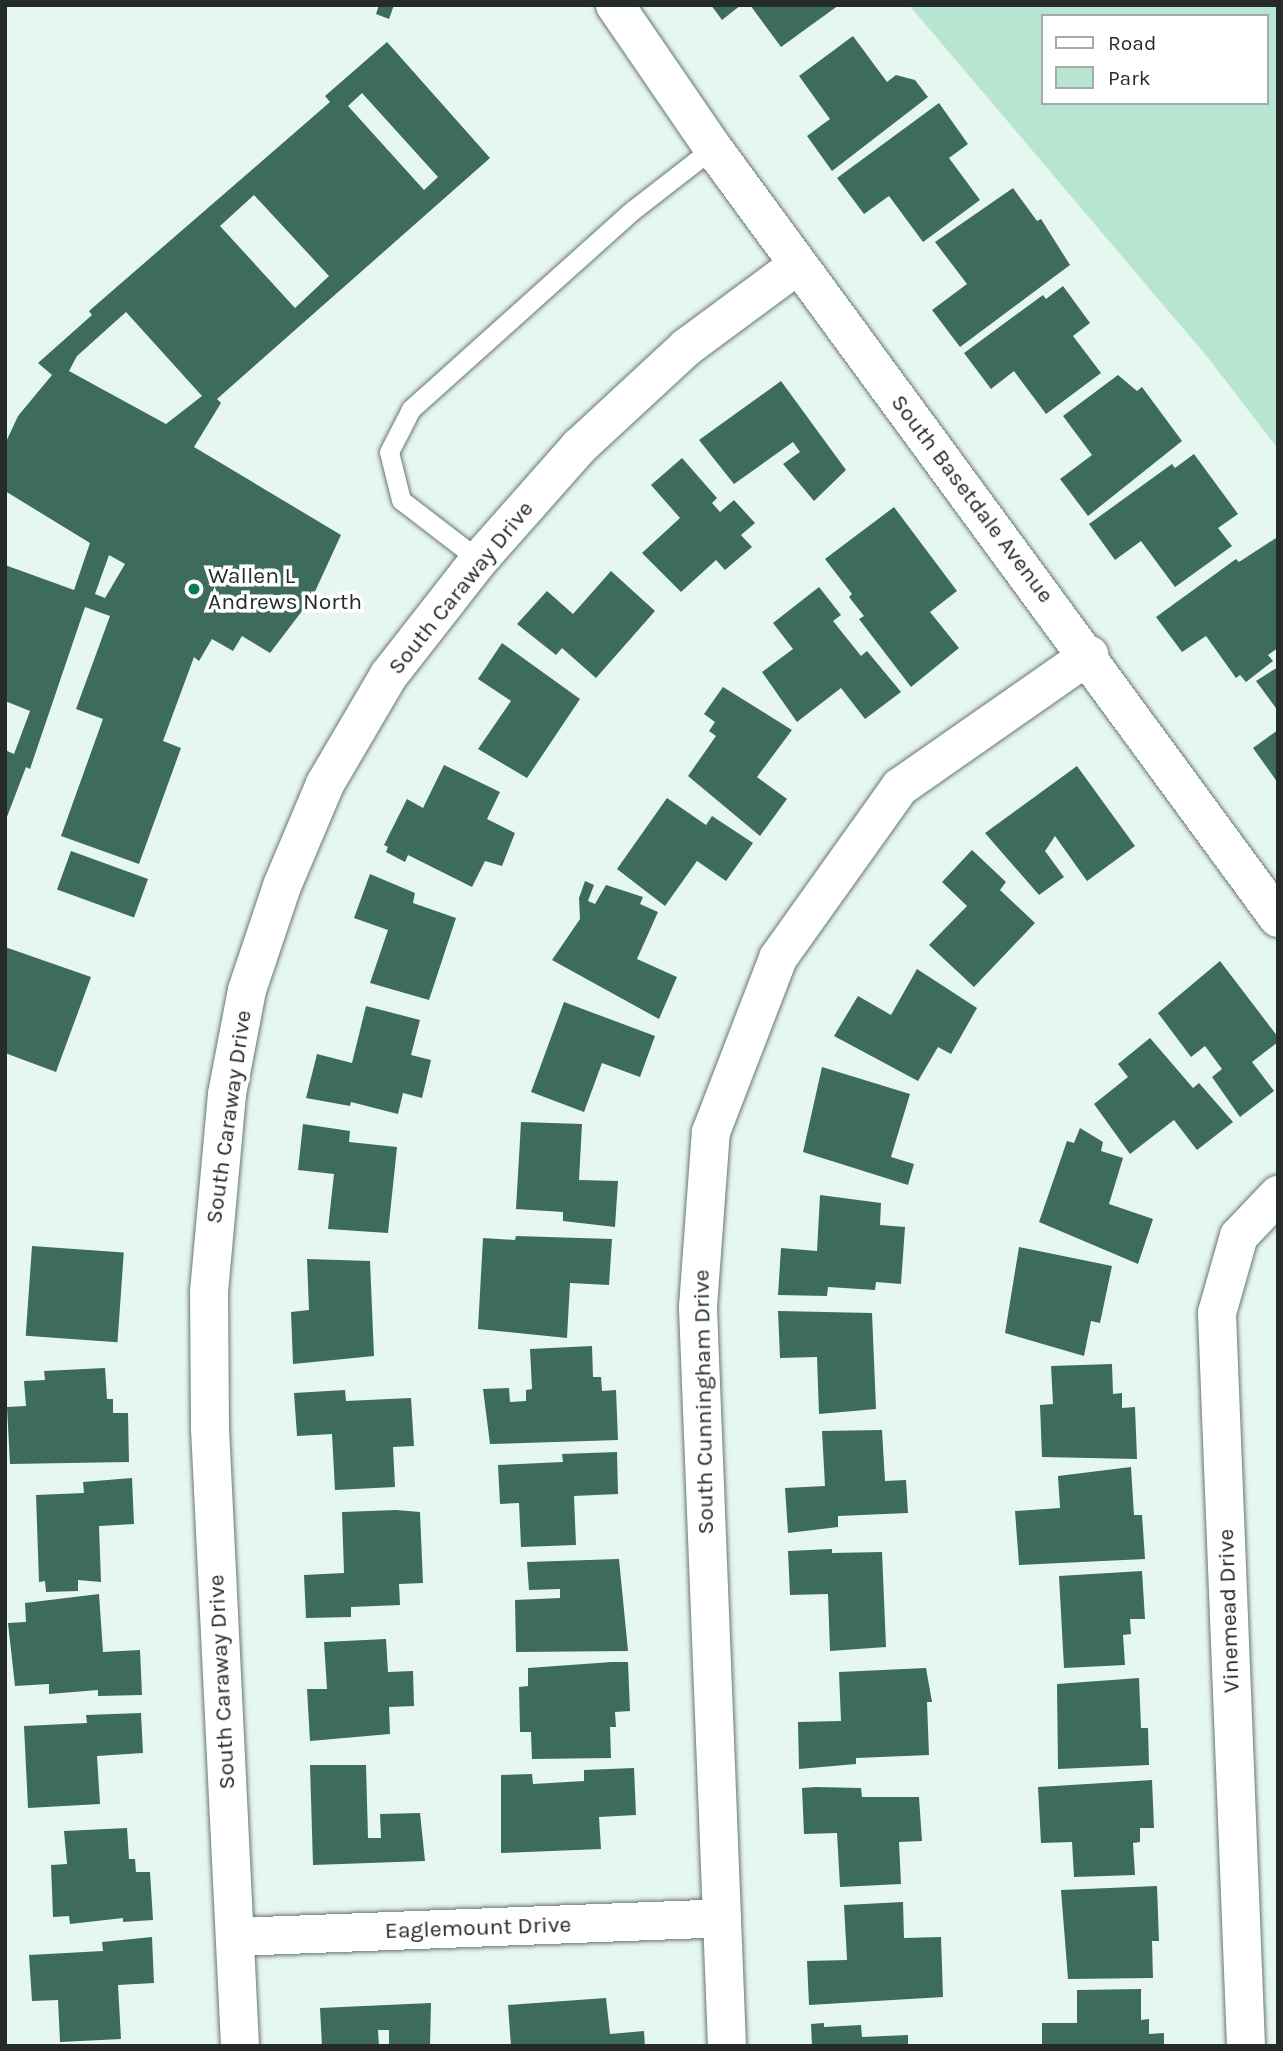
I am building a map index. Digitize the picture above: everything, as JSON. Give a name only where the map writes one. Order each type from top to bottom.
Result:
[{"type":"street","name":"South Basetdale Avenue","points":[[615,5],[713,148],[1089,656],[1278,918]]},
{"type":"street","name":"South Caraway Drive","points":[[240,2046],[210,1429],[209,1292],[227,1094],[247,990],[282,886],[325,784],[389,675],[479,560],[580,446],[687,347],[798,265]]},
{"type":"street","name":"South Cunningham Drive","points":[[727,2046],[698,1307],[711,1132],[778,958],[900,787],[1089,656]]},
{"type":"street","name":"Vinemead Drive","points":[[1246,2046],[1217,1313],[1239,1236],[1278,1195]]},
{"type":"street","name":"Eaglemount Drive","points":[[235,1937],[722,1919]]},
{"type":"lane","points":[[479,560],[401,500],[389,452],[411,409],[633,210],[713,148]]},
{"type":"green space","points":[[909,5],[1278,5],[1278,449],[1209,359]]},
{"type":"building","points":[[379,5],[394,5],[389,19],[376,14]]},
{"type":"building","points":[[711,5],[741,5],[722,20]]},
{"type":"building","points":[[750,5],[839,5],[781,47]]},
{"type":"building","points":[[853,36],[887,82],[896,75],[915,80],[928,97],[832,171],[807,136],[830,119],[799,76]]},
{"type":"building","points":[[387,42],[490,158],[217,399],[221,403],[194,447],[341,535],[312,598],[270,653],[242,636],[233,651],[212,639],[199,661],[194,657],[163,741],[181,748],[139,864],[61,836],[103,719],[76,709],[110,616],[85,607],[30,769],[26,767],[5,822],[5,750],[14,754],[30,711],[5,701],[5,565],[74,590],[90,543],[5,491],[5,444],[18,416],[52,375],[38,363],[92,315],[89,311],[330,102],[325,96]],"holes":[[[362,93],[438,177],[424,190],[348,106]],[[254,195],[329,276],[295,308],[220,226]],[[126,312],[202,396],[166,424],[69,371],[77,356]],[[109,555],[125,564],[105,598],[95,594]]]},
{"type":"building","points":[[939,103],[968,144],[949,158],[980,200],[923,242],[889,196],[864,214],[837,178]]},
{"type":"building","points":[[1013,188],[1037,221],[1041,219],[1070,265],[960,347],[932,310],[967,284],[935,242]]},
{"type":"building","points":[[1063,286],[1090,323],[1073,336],[1101,373],[1046,414],[1014,371],[991,389],[964,353],[1043,295],[1046,299]]},
{"type":"building","points":[[1118,375],[1137,391],[1142,387],[1182,441],[1088,516],[1060,479],[1092,455],[1063,416]]},
{"type":"building","points":[[781,381],[846,470],[814,501],[783,464],[800,452],[793,442],[734,484],[699,440]]},
{"type":"building","points":[[1194,454],[1238,514],[1218,528],[1232,546],[1175,587],[1141,541],[1115,560],[1089,524],[1172,464],[1175,468]]},
{"type":"building","points":[[682,458],[717,498],[712,503],[720,512],[734,500],[755,523],[741,535],[752,547],[725,570],[716,560],[681,592],[642,553],[680,518],[651,485]]},
{"type":"building","points":[[894,507],[957,591],[930,612],[959,648],[911,687],[859,619],[864,616],[849,597],[852,594],[825,559]]},
{"type":"building","points":[[1276,538],[1278,648],[1268,655],[1273,661],[1246,682],[1240,675],[1236,678],[1206,636],[1182,652],[1156,617],[1236,559],[1239,562]]},
{"type":"building","points":[[611,571],[655,611],[596,678],[562,648],[556,655],[517,624],[547,591],[573,614]]},
{"type":"building","points":[[819,587],[841,615],[833,621],[861,656],[867,651],[901,692],[865,719],[841,688],[797,722],[762,672],[793,649],[773,623]]},
{"type":"building","points":[[502,643],[580,699],[527,778],[478,749],[511,701],[478,679]]},
{"type":"building","points":[[1278,667],[1278,711],[1256,681]]},
{"type":"building","points":[[723,687],[792,730],[757,777],[787,799],[760,836],[688,776],[716,736],[709,731],[715,722],[704,714]]},
{"type":"building","points":[[1278,730],[1278,783],[1253,748]]},
{"type":"building","points":[[444,765],[500,792],[487,819],[515,833],[502,866],[485,861],[472,887],[408,855],[405,862],[386,852],[388,847],[384,845],[407,799],[423,808]]},
{"type":"building","points":[[1077,766],[1135,846],[1087,881],[1055,836],[1045,851],[1064,877],[1039,895],[985,833]]},
{"type":"building","points":[[667,798],[706,825],[712,816],[753,843],[726,881],[697,861],[665,906],[617,869]]},
{"type":"building","points":[[972,850],[1006,882],[1000,890],[1035,923],[974,987],[929,945],[967,906],[942,882]]},
{"type":"building","points":[[71,851],[148,879],[134,918],[57,890]]},
{"type":"building","points":[[370,874],[415,893],[413,903],[456,918],[429,1000],[370,983],[388,930],[354,918]]},
{"type":"building","points":[[585,881],[594,885],[588,901],[595,904],[606,885],[643,897],[640,904],[658,912],[637,959],[677,977],[659,1019],[552,960],[580,919],[579,898]]},
{"type":"building","points":[[5,947],[91,977],[56,1072],[5,1053]]},
{"type":"building","points":[[1220,961],[1278,1037],[1278,1042],[1252,1062],[1274,1091],[1240,1117],[1212,1077],[1222,1069],[1205,1046],[1191,1057],[1158,1013]]},
{"type":"building","points":[[917,969],[977,1008],[951,1054],[938,1047],[918,1081],[834,1036],[858,996],[891,1015]]},
{"type":"building","points":[[564,1002],[655,1036],[640,1077],[602,1063],[584,1112],[531,1092]]},
{"type":"building","points":[[366,1006],[420,1020],[411,1055],[431,1060],[422,1098],[403,1093],[398,1114],[351,1102],[350,1106],[306,1098],[317,1054],[352,1063]]},
{"type":"building","points":[[1150,1038],[1193,1088],[1199,1083],[1233,1122],[1197,1150],[1174,1120],[1130,1154],[1094,1104],[1128,1077],[1118,1064]]},
{"type":"building","points":[[822,1067],[910,1094],[891,1157],[914,1164],[908,1185],[803,1152]]},
{"type":"building","points":[[521,1122],[582,1124],[579,1180],[618,1181],[615,1227],[563,1221],[563,1212],[516,1209]]},
{"type":"building","points":[[303,1124],[350,1131],[349,1142],[397,1147],[388,1233],[328,1229],[334,1174],[298,1170]]},
{"type":"building","points":[[1080,1128],[1103,1142],[1101,1151],[1123,1158],[1109,1204],[1153,1219],[1138,1264],[1039,1222],[1067,1141],[1074,1143]]},
{"type":"building","points":[[820,1195],[881,1203],[880,1225],[905,1227],[901,1284],[876,1282],[875,1290],[828,1287],[827,1296],[778,1295],[781,1248],[817,1251]]},
{"type":"building","points":[[516,1236],[612,1239],[609,1285],[570,1283],[567,1338],[478,1329],[483,1238],[515,1240]]},
{"type":"building","points":[[32,1246],[124,1252],[117,1342],[26,1336]]},
{"type":"building","points":[[1019,1247],[1112,1266],[1100,1323],[1091,1321],[1084,1356],[1005,1333]]},
{"type":"building","points":[[307,1259],[370,1261],[374,1356],[293,1364],[291,1312],[309,1310]]},
{"type":"building","points":[[778,1311],[872,1313],[876,1409],[819,1414],[817,1357],[780,1358]]},
{"type":"building","points":[[592,1346],[593,1377],[601,1377],[602,1391],[616,1390],[618,1440],[490,1444],[483,1389],[509,1388],[510,1402],[526,1401],[526,1390],[532,1389],[530,1349]]},
{"type":"building","points":[[1112,1364],[1113,1394],[1122,1393],[1122,1408],[1135,1407],[1137,1459],[1042,1457],[1040,1405],[1053,1404],[1051,1366]]},
{"type":"building","points":[[105,1368],[107,1399],[113,1399],[113,1413],[128,1413],[129,1462],[10,1464],[7,1407],[26,1406],[24,1381],[45,1380],[44,1371]]},
{"type":"building","points":[[345,1390],[346,1401],[411,1398],[414,1446],[393,1447],[395,1487],[335,1490],[332,1434],[297,1436],[294,1393]]},
{"type":"building","points":[[882,1430],[885,1481],[906,1480],[908,1513],[838,1516],[838,1527],[788,1533],[785,1488],[825,1486],[822,1431]]},
{"type":"building","points":[[617,1452],[618,1494],[574,1496],[576,1545],[521,1547],[519,1503],[500,1504],[498,1465],[563,1462],[562,1454]]},
{"type":"building","points":[[1131,1467],[1134,1515],[1142,1515],[1145,1559],[1019,1565],[1015,1511],[1060,1508],[1058,1476]]},
{"type":"building","points":[[132,1478],[134,1524],[99,1526],[101,1582],[78,1580],[78,1591],[46,1592],[45,1581],[39,1582],[36,1495],[84,1493],[83,1482]]},
{"type":"building","points":[[342,1512],[420,1512],[423,1583],[399,1584],[400,1605],[351,1607],[351,1617],[306,1618],[304,1575],[344,1573]]},
{"type":"building","points":[[832,1549],[832,1553],[882,1552],[886,1647],[830,1651],[828,1594],[790,1595],[788,1551]]},
{"type":"building","points":[[619,1559],[628,1651],[516,1652],[515,1600],[560,1598],[560,1589],[529,1590],[527,1562]]},
{"type":"building","points":[[1142,1571],[1145,1619],[1130,1619],[1131,1634],[1123,1635],[1125,1665],[1064,1668],[1059,1576]]},
{"type":"building","points":[[99,1594],[103,1652],[140,1650],[142,1695],[98,1696],[98,1690],[49,1694],[49,1684],[15,1686],[8,1623],[26,1622],[25,1603]]},
{"type":"building","points":[[386,1639],[388,1672],[413,1671],[414,1706],[389,1707],[390,1734],[310,1741],[307,1689],[327,1689],[324,1642]]},
{"type":"building","points":[[628,1662],[630,1711],[615,1712],[616,1727],[610,1727],[611,1758],[532,1759],[531,1732],[520,1732],[519,1687],[528,1686],[528,1668]]},
{"type":"building","points":[[926,1668],[932,1702],[927,1702],[929,1755],[856,1758],[856,1764],[799,1769],[798,1722],[841,1721],[839,1672]]},
{"type":"building","points":[[1139,1678],[1141,1728],[1148,1728],[1149,1765],[1058,1769],[1057,1684]]},
{"type":"building","points":[[141,1713],[143,1753],[97,1756],[100,1804],[28,1808],[24,1726],[87,1723],[86,1715]]},
{"type":"building","points":[[310,1765],[366,1765],[368,1838],[381,1838],[380,1814],[420,1813],[425,1861],[313,1865]]},
{"type":"building","points":[[634,1768],[636,1815],[599,1817],[601,1849],[501,1853],[501,1775],[532,1774],[533,1784],[584,1781],[584,1770]]},
{"type":"building","points":[[1152,1780],[1154,1828],[1140,1828],[1140,1842],[1133,1843],[1135,1875],[1074,1877],[1072,1842],[1041,1843],[1038,1787]]},
{"type":"building","points":[[802,1788],[861,1788],[862,1797],[919,1797],[922,1841],[899,1842],[901,1884],[840,1887],[837,1833],[804,1834]]},
{"type":"building","points":[[127,1828],[129,1859],[135,1859],[136,1872],[150,1872],[153,1920],[123,1922],[123,1918],[70,1924],[69,1916],[53,1917],[51,1865],[67,1864],[64,1831]]},
{"type":"building","points":[[1157,1886],[1159,1941],[1152,1941],[1153,1978],[1068,1979],[1061,1890]]},
{"type":"building","points":[[903,1902],[904,1938],[941,1937],[943,1997],[809,2005],[807,1961],[847,1960],[844,1905]]},
{"type":"building","points":[[152,1937],[154,1983],[118,1985],[121,2039],[60,2042],[58,2000],[32,2001],[29,1955],[103,1951],[102,1942]]},
{"type":"building","points":[[1141,1989],[1141,2020],[1149,2019],[1149,2034],[1164,2033],[1164,2046],[1042,2046],[1042,2023],[1077,2023],[1077,1990]]},
{"type":"building","points":[[606,1998],[610,2034],[644,2031],[645,2046],[511,2046],[508,2005]]},
{"type":"building","points":[[431,2003],[430,2046],[389,2046],[389,2030],[378,2030],[379,2046],[322,2046],[320,2008]]},
{"type":"building","points":[[824,2023],[824,2027],[861,2025],[862,2037],[908,2035],[908,2046],[812,2046],[811,2024]]},
{"type":"place","name":"Wallen L Andrews North","points":[[194,589]]}]
